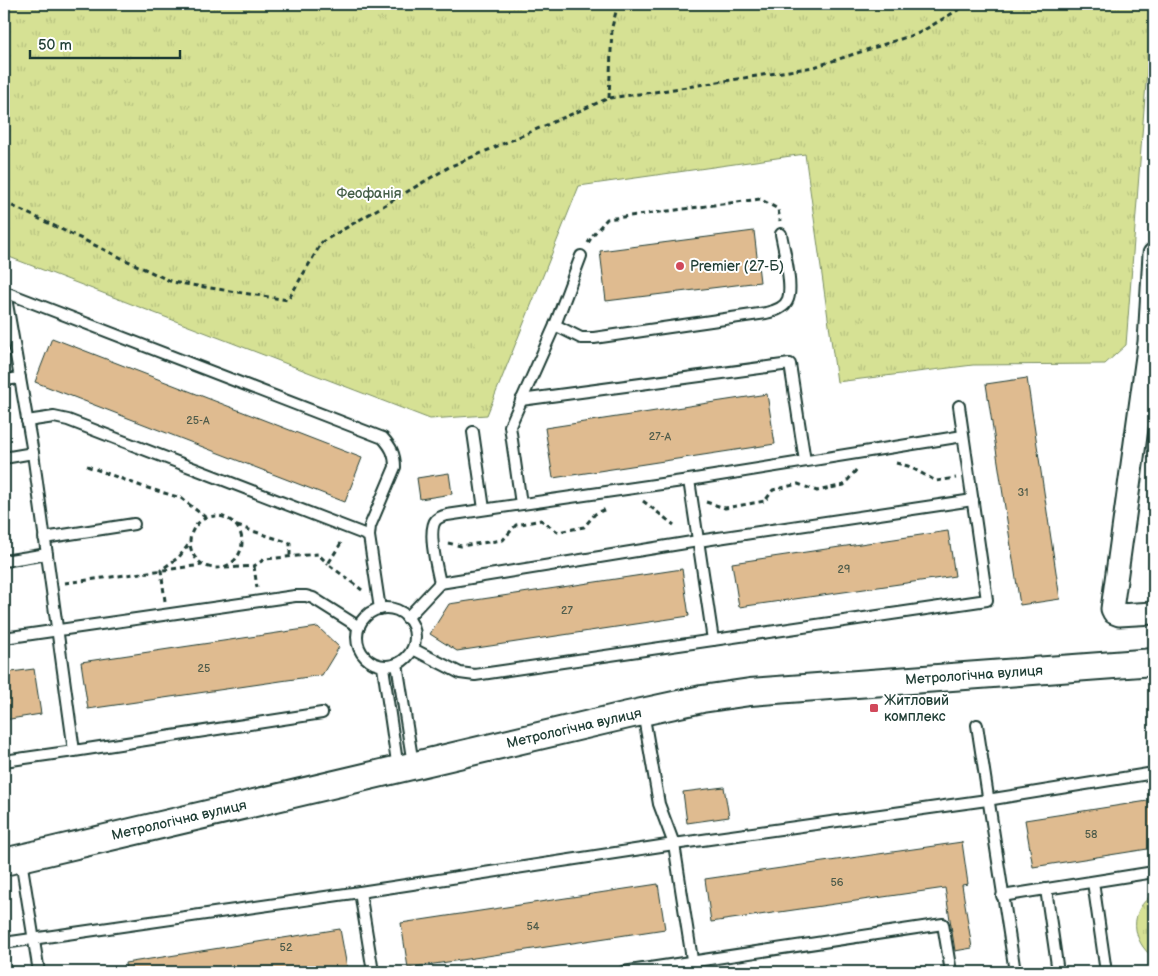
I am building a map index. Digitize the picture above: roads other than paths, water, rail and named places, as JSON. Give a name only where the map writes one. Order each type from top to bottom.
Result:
[{"type":"street","points":[[1154,254],[1152,342],[1112,609],[1114,613],[1119,615],[1154,613]]},
{"type":"street","name":"Метрологічна вулиця","points":[[12,860],[643,711],[702,699],[750,692],[1154,662]]},
{"type":"lane","points":[[555,325],[582,338],[594,338],[766,314],[780,310],[788,300],[789,286],[782,234]]},
{"type":"lane","points":[[521,504],[510,426],[555,325],[581,256]]},
{"type":"lane","points":[[4,292],[32,453],[74,751]]},
{"type":"lane","points":[[4,292],[383,438],[391,447],[395,458],[394,467],[370,526],[369,536],[380,609]]},
{"type":"lane","points":[[521,400],[790,364],[805,461]]},
{"type":"lane","points":[[4,380],[20,378]]},
{"type":"lane","points":[[413,649],[460,673],[475,675],[987,600],[959,406]]},
{"type":"lane","points":[[27,421],[54,417],[68,420],[369,536]]},
{"type":"lane","points":[[473,432],[484,509]]},
{"type":"lane","points":[[440,583],[432,535],[433,525],[437,518],[447,514],[689,480],[963,436]]},
{"type":"lane","points":[[4,458],[32,453]]},
{"type":"lane","points":[[689,480],[712,640]]},
{"type":"lane","points":[[407,618],[440,583],[698,541],[973,500]]},
{"type":"lane","points":[[44,538],[134,524]]},
{"type":"lane","points":[[4,561],[47,554]]},
{"type":"lane","points":[[4,626],[5,638],[57,629],[306,596],[313,598],[359,627]]},
{"type":"lane","points":[[380,609],[395,609],[407,618],[414,631],[415,640],[413,649],[408,657],[397,664],[383,667],[366,659],[360,652],[357,643],[359,627],[366,616],[380,609]]},
{"type":"lane","points":[[397,664],[405,767]]},
{"type":"lane","points":[[383,667],[405,767]]},
{"type":"lane","points":[[643,711],[659,804],[674,844],[694,972]]},
{"type":"lane","points":[[4,761],[322,713]]},
{"type":"lane","points":[[977,725],[987,800],[1015,972]]},
{"type":"lane","points":[[4,943],[360,892],[674,844],[987,800],[1154,773]]},
{"type":"lane","points":[[12,860],[34,938],[39,972]]},
{"type":"lane","points":[[1002,896],[1154,872]]},
{"type":"lane","points":[[1093,882],[1106,972]]},
{"type":"lane","points":[[1046,889],[1058,972]]},
{"type":"lane","points":[[360,892],[373,972]]},
{"type":"lane","points":[[623,972],[943,924],[951,972]]},
{"type":"place","name":"Premier (27-Б)","points":[[680,266]]},
{"type":"place","name":"Житловий комплекс","points":[[874,708]]},
{"type":"park label","name":"Феофанія","points":[[369,193]]}]
